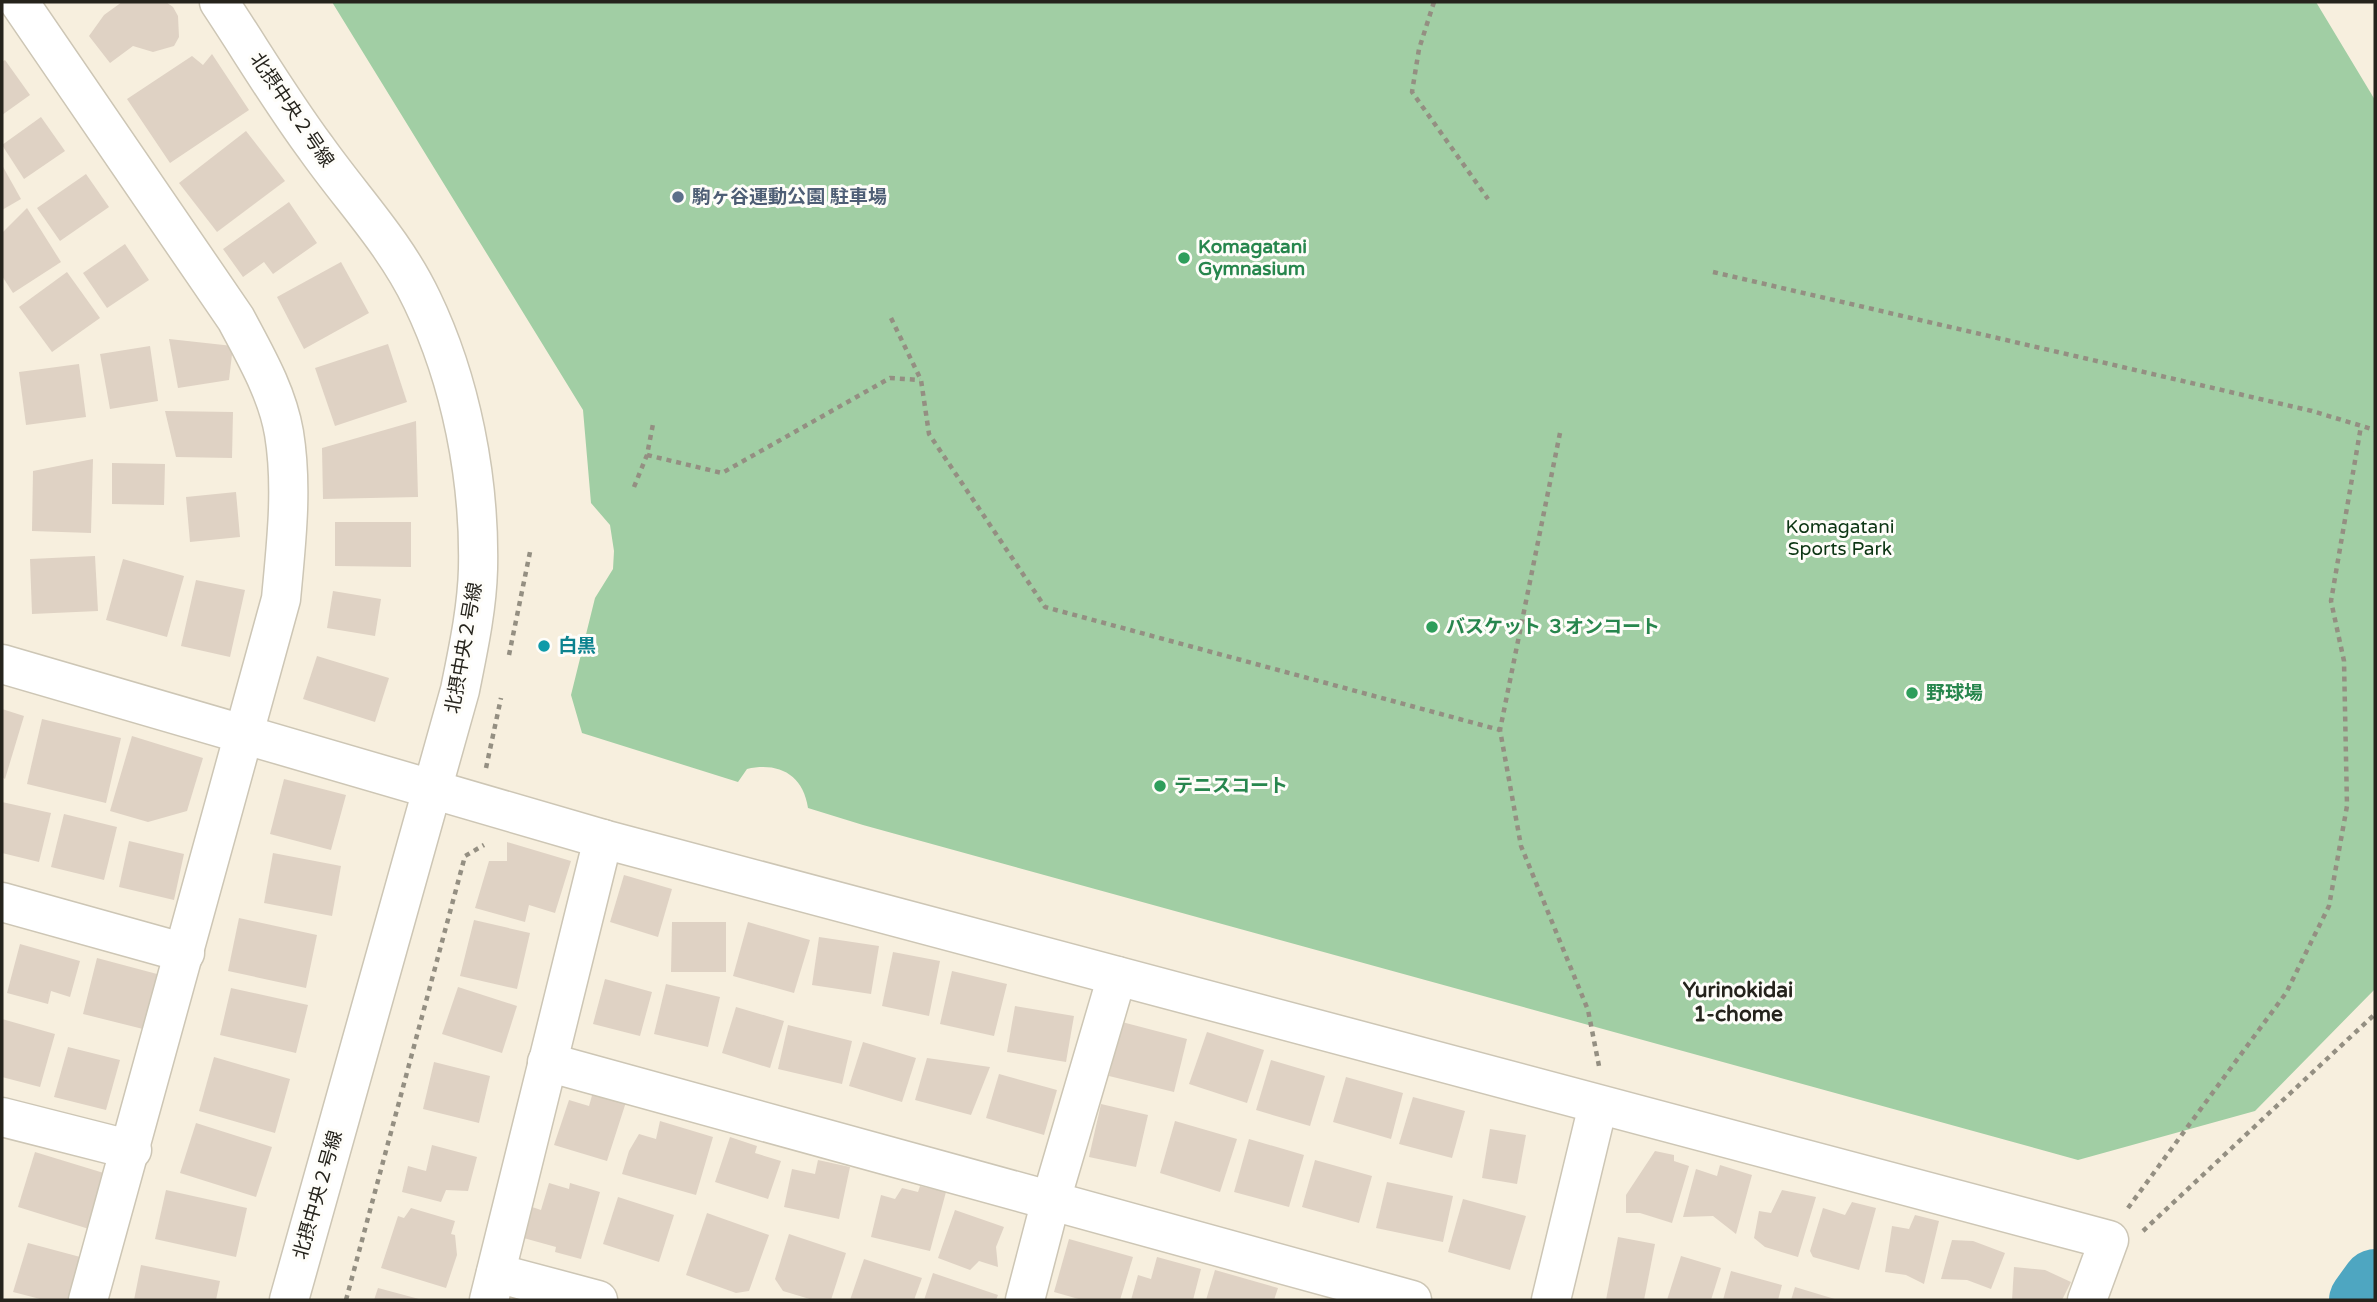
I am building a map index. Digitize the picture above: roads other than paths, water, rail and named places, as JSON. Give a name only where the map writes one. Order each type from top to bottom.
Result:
[{"type":"street","points":[[19,2],[236,319],[266,375],[284,433],[288,515],[281,599],[132,1150],[88,1300]]},
{"type":"street","name":"北摂中央２号線","points":[[219,2],[315,148],[392,246],[422,300],[446,360],[469,448],[478,569],[473,619],[460,690],[289,1300]]},
{"type":"street","points":[[2,664],[603,839],[2109,1241],[2087,1300]]},
{"type":"street","points":[[598,1300],[492,1286],[603,839]]},
{"type":"street","points":[[2,902],[186,953]]},
{"type":"street","points":[[1026,1300],[1051,1200],[1117,976]]},
{"type":"street","points":[[547,1062],[1412,1300]]},
{"type":"street","points":[[1550,1300],[1598,1105]]},
{"type":"street","points":[[2,1117],[132,1150]]},
{"type":"waterway","points":[[2362,1300],[2375,1282]]},
{"type":"place","name":"駒ヶ谷運動公園 駐車場","points":[[678,197]]},
{"type":"place","name":"Komagatani Gymnasium","points":[[1184,258]]},
{"type":"place","name":"バスケット ３オンコート","points":[[1432,627]]},
{"type":"place","name":"白黒","points":[[544,646]]},
{"type":"place","name":"野球場","points":[[1912,693]]},
{"type":"place","name":"テニスコート","points":[[1160,786]]},
{"type":"district","name":"Yurinokidai 1-chome","points":[[1738,1002]]},
{"type":"park label","name":"Komagatani Sports Park","points":[[1840,538]]}]
